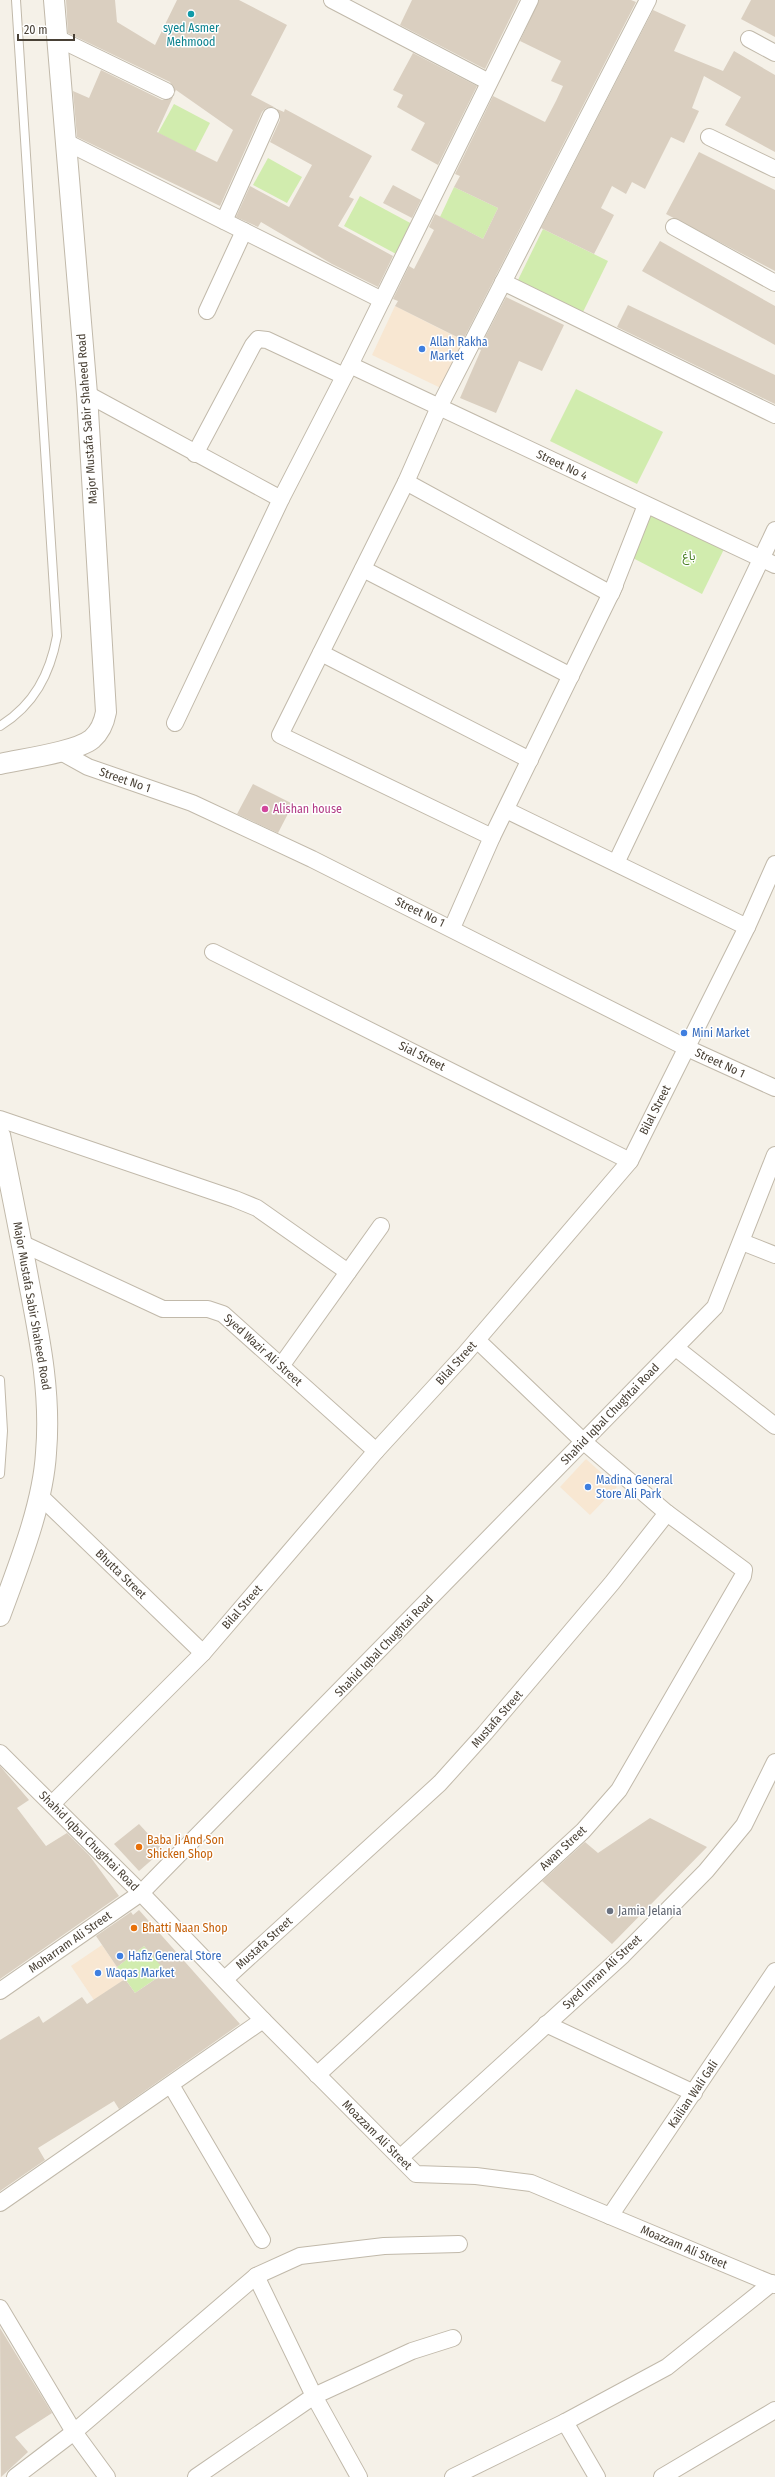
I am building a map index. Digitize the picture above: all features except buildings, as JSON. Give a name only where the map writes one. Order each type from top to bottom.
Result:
[{"type":"street","name":"Major Mustafa Sabir Shaheed Road","points":[[0,764],[59,751],[91,740],[104,723],[106,712],[86,394],[54,0]]},
{"type":"street","points":[[332,0],[488,82]]},
{"type":"street","points":[[175,723],[281,499],[382,300],[488,82],[530,0]]},
{"type":"street","points":[[492,837],[280,735],[406,482],[439,407],[648,0]]},
{"type":"street","points":[[57,38],[166,91]]},
{"type":"street","points":[[749,39],[775,53]]},
{"type":"street","points":[[224,221],[271,116]]},
{"type":"street","points":[[709,137],[775,169]]},
{"type":"street","points":[[66,142],[382,300]]},
{"type":"street","points":[[674,228],[775,283]]},
{"type":"street","points":[[207,311],[244,232]]},
{"type":"street","points":[[503,282],[775,415]]},
{"type":"street","name":"Street No 4","points":[[196,454],[253,345],[258,339],[267,340],[439,407],[775,565]]},
{"type":"street","points":[[86,394],[281,499]]},
{"type":"street","points":[[406,482],[611,594]]},
{"type":"street","points":[[611,594],[646,505]]},
{"type":"street","points":[[616,863],[739,609],[760,558],[775,530]]},
{"type":"street","points":[[452,928],[492,837],[629,556]]},
{"type":"street","points":[[363,569],[571,676]]},
{"type":"street","points":[[321,653],[530,760]]},
{"type":"street","name":"Street No 1","points":[[59,751],[88,767],[192,802],[452,928],[687,1048],[775,1088]]},
{"type":"street","points":[[506,810],[747,927]]},
{"type":"street","name":"Bilal Street","points":[[52,1804],[203,1653],[376,1451],[477,1340],[630,1161],[747,927],[775,864]]},
{"type":"street","name":"Sial Street","points":[[214,952],[630,1161]]},
{"type":"street","points":[[0,1119],[235,1198],[257,1208],[348,1272]]},
{"type":"street","name":"Major Mustafa Sabir Shaheed Road","points":[[0,1135],[42,1351],[48,1398],[46,1455],[39,1494],[18,1567],[0,1616]]},
{"type":"street","name":"Shahid Iqbal Chughtai Road","points":[[0,1753],[141,1893],[715,1308],[775,1155]]},
{"type":"street","points":[[281,1366],[381,1226]]},
{"type":"street","points":[[742,1242],[775,1255]]},
{"type":"street","name":"Syed Wazir Ali Street","points":[[22,1243],[163,1309],[208,1309],[223,1314],[376,1451]]},
{"type":"street","points":[[477,1340],[584,1442],[667,1513]]},
{"type":"street","points":[[676,1348],[775,1426]]},
{"type":"street","name":"Bhutta Street","points":[[39,1494],[203,1653]]},
{"type":"street","name":"Awan Street","points":[[317,2076],[583,1831],[619,1790],[743,1576],[744,1570],[667,1513]]},
{"type":"street","name":"Mustafa Street","points":[[225,1979],[440,1782],[490,1727],[612,1583],[667,1513]]},
{"type":"street","name":"Syed Imran Ali Street","points":[[401,2157],[623,1955],[706,1871],[744,1825],[775,1762]]},
{"type":"street","name":"Moazzam Ali Street","points":[[141,1893],[317,2076],[401,2157],[416,2174],[476,2176],[531,2184],[774,2284]]},
{"type":"street","name":"Moharram Ali Street","points":[[0,1991],[141,1893]]},
{"type":"street","name":"Kailian Wali Gali","points":[[610,2216],[775,1971]]},
{"type":"street","points":[[0,2203],[263,2020]]},
{"type":"street","points":[[546,2024],[694,2093]]},
{"type":"street","points":[[171,2085],[262,2240]]},
{"type":"street","points":[[15,2477],[74,2432],[256,2276],[300,2256],[384,2246],[459,2244]]},
{"type":"street","points":[[256,2276],[314,2396],[359,2477]]},
{"type":"street","points":[[453,2477],[565,2422],[667,2366],[774,2284]]},
{"type":"street","points":[[0,2308],[74,2432],[108,2477]]},
{"type":"street","points":[[196,2477],[314,2396],[412,2351],[453,2338]]},
{"type":"street","points":[[662,2477],[775,2410]]},
{"type":"street","points":[[565,2422],[597,2477]]},
{"type":"lane","points":[[0,726],[22,710],[35,694],[48,673],[57,636],[16,0]]},
{"type":"lane","points":[[0,1380],[4,1431],[0,1474]]},
{"type":"shaded area","name":"Allah Rakha Market","points":[[395,306],[468,343],[449,392],[372,355]]},
{"type":"shaded area","name":"Madina General Store Ali Park","points":[[586,1459],[617,1487],[590,1515],[560,1487]]},
{"type":"shaded area","name":"Waqas Market","points":[[102,1945],[125,1979],[94,2000],[71,1966]]},
{"type":"green space","points":[[174,104],[210,123],[195,152],[158,133]]},
{"type":"green space","points":[[268,158],[302,177],[287,203],[253,185]]},
{"type":"green space","points":[[454,187],[498,208],[483,239],[440,217]]},
{"type":"green space","points":[[360,196],[414,225],[398,255],[344,226]]},
{"type":"green space","points":[[543,229],[608,261],[583,312],[518,280]]},
{"type":"green space","points":[[576,389],[663,432],[637,484],[550,441]]},
{"type":"green space","name":"باغ","points":[[646,505],[727,543],[702,594],[629,556]]},
{"type":"green space","points":[[144,1946],[167,1971],[135,1993],[117,1967]]},
{"type":"place","name":"syed Asmer Mehmood","points":[[191,14]]},
{"type":"place","name":"Allah Rakha Market","points":[[422,349]]},
{"type":"place","name":"Alishan house","points":[[265,809]]},
{"type":"place","name":"Mini Market","points":[[684,1033]]},
{"type":"place","name":"Madina General Store Ali Park","points":[[588,1487]]},
{"type":"place","name":"Baba Ji And Son Shicken Shop","points":[[139,1847]]},
{"type":"place","name":"Jamia Jelania","points":[[610,1911]]},
{"type":"place","name":"Bhatti Naan Shop","points":[[134,1928]]},
{"type":"place","name":"Hafiz General Store","points":[[120,1956]]},
{"type":"place","name":"Waqas Market","points":[[98,1973]]}]
